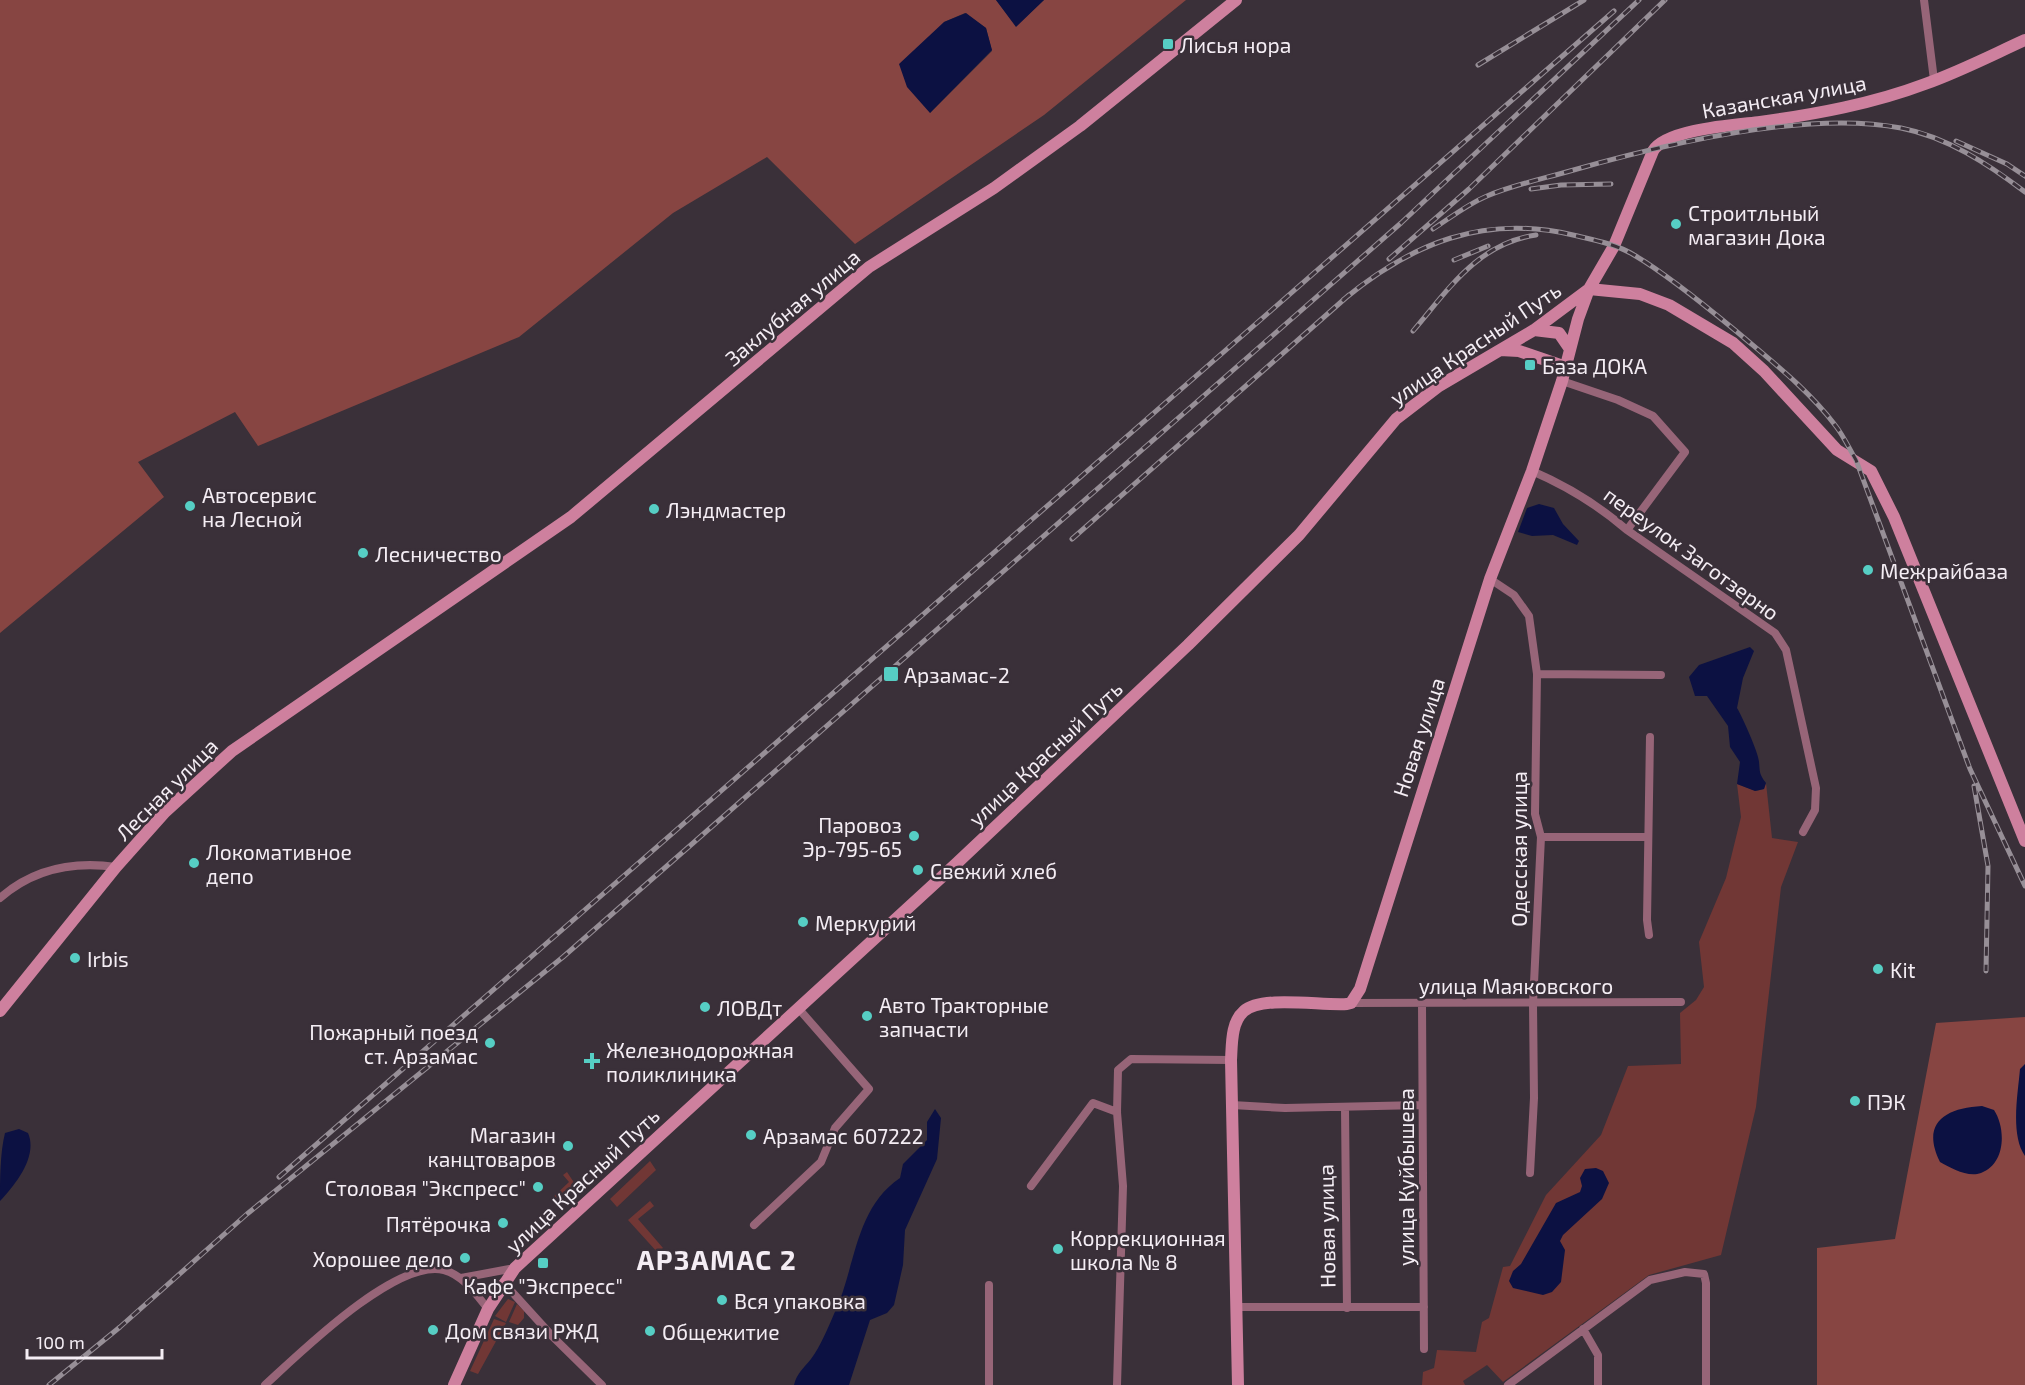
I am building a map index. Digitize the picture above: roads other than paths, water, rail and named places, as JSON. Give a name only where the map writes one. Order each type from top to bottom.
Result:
[{"type":"main road","name":"Заклубная улица","points":[[378,649],[571,517],[869,267],[994,188],[1061,140],[1236,0]]},
{"type":"main road","name":"Казанская улица","points":[[1653,151],[1659,143],[1683,135],[1834,110],[1934,80],[2025,40]]},
{"type":"main road","name":"улица Красный Путь","points":[[454,1385],[503,1282],[515,1268],[1023,801],[1254,580],[1299,535],[1396,419],[1439,386],[1534,330],[1588,289],[1614,246],[1653,151]]},
{"type":"main road","name":"Новая улица","points":[[1351,1003],[1360,989],[1490,579],[1532,471],[1562,381],[1588,289]]},
{"type":"main road","points":[[1588,289],[1640,294],[1669,305],[1724,338],[1764,371],[1837,450],[1871,471],[1894,516],[2025,841]]},
{"type":"main road","points":[[1534,330],[1559,333],[1570,349]]},
{"type":"main road","points":[[1500,350],[1519,351],[1566,367]]},
{"type":"main road","name":"Лесная улица","points":[[116,867],[165,812],[232,751],[378,649]]},
{"type":"main road","points":[[0,1011],[116,867]]},
{"type":"main road","points":[[1238,1385],[1231,1060],[1235,1025],[1244,1011],[1258,1005],[1351,1003]]},
{"type":"street","points":[[1924,0],[1934,80]]},
{"type":"street","points":[[1562,381],[1618,400],[1653,416],[1685,452],[1627,530]]},
{"type":"street","name":"переулок Заготзерно","points":[[1532,471],[1560,483],[1606,512],[1627,530],[1775,633],[1786,650],[1816,788],[1815,810],[1803,832]]},
{"type":"street","name":"Одесская улица","points":[[1490,579],[1514,595],[1529,616],[1537,674],[1535,814],[1540,837],[1533,1005],[1534,1098],[1530,1173]]},
{"type":"street","points":[[1537,674],[1661,675]]},
{"type":"street","points":[[1649,935],[1647,920],[1650,737]]},
{"type":"street","points":[[1540,837],[1648,837]]},
{"type":"street","name":"Лесная улица","points":[[0,898],[26,879],[63,867],[98,865],[116,867]]},
{"type":"street","name":"улица Маяковского","points":[[1351,1003],[1533,1005],[1682,1002]]},
{"type":"street","name":"улица Куйбышева","points":[[1422,1004],[1424,1349]]},
{"type":"street","points":[[754,1225],[821,1161],[835,1128],[869,1089],[798,1008]]},
{"type":"street","points":[[1117,1385],[1123,1186],[1117,1112],[1118,1070],[1131,1059],[1231,1060]]},
{"type":"street","points":[[1031,1186],[1093,1103],[1117,1112]]},
{"type":"street","points":[[1232,1105],[1345,1108],[1422,1105]]},
{"type":"street","name":"Новая улица","points":[[1345,1108],[1347,1308]]},
{"type":"street","points":[[461,1278],[515,1268]]},
{"type":"street","points":[[265,1385],[355,1305],[410,1274],[442,1269],[461,1278],[489,1309]]},
{"type":"street","points":[[1508,1385],[1650,1280],[1685,1272],[1704,1274],[1706,1385]]},
{"type":"street","points":[[503,1282],[553,1337],[602,1385]]},
{"type":"street","points":[[989,1285],[989,1385]]},
{"type":"street","name":"Новая улица","points":[[1236,1307],[1424,1307]]},
{"type":"street","points":[[1583,1329],[1599,1355],[1598,1385]]},
{"type":"railway","points":[[1478,65],[1584,0]]},
{"type":"railway","points":[[49,1385],[120,1327],[247,1214],[563,957],[1401,223],[1639,0]]},
{"type":"railway","points":[[1389,259],[1469,189],[1665,0]]},
{"type":"railway","points":[[279,1177],[1614,11]]},
{"type":"railway","points":[[1433,229],[1487,196],[1528,182],[1690,141],[1734,133],[1822,123],[1864,124],[1918,132],[1966,153],[2025,192]]},
{"type":"railway","points":[[1956,141],[2007,164],[2025,176]]},
{"type":"railway","points":[[1531,189],[1561,185],[1611,184]]},
{"type":"railway","points":[[1343,300],[1395,263],[1450,238],[1479,231],[1509,228],[1540,229],[1605,243],[1634,255],[1686,291],[1775,364],[1824,412],[1841,433],[1856,460],[1970,769],[2025,886]]},
{"type":"railway","points":[[1413,331],[1452,285],[1481,258],[1515,240],[1536,235]]},
{"type":"railway","points":[[1454,260],[1488,246]]},
{"type":"railway","points":[[1072,539],[1349,295]]},
{"type":"railway","points":[[1974,786],[1988,866],[1986,971]]},
{"type":"place","name":"Лисья нора","points":[[1168,44]]},
{"type":"place","name":"Строитльный магазин Дока","points":[[1676,224]]},
{"type":"place","name":"База ДОКА","points":[[1530,365]]},
{"type":"place","name":"Автосервис на Лесной","points":[[190,506]]},
{"type":"place","name":"Лэндмастер","points":[[654,509]]},
{"type":"place","name":"Лесничество","points":[[363,553]]},
{"type":"place","name":"Межрайбаза","points":[[1868,570]]},
{"type":"place","name":"Арзамас-2","points":[[891,674]]},
{"type":"place","name":"Паровоз Эр-795-65","points":[[914,836]]},
{"type":"place","name":"Локомативное депо","points":[[194,863]]},
{"type":"place","name":"Свежий хлеб","points":[[918,870]]},
{"type":"place","name":"Меркурий","points":[[803,922]]},
{"type":"place","name":"Irbis","points":[[75,958]]},
{"type":"place","name":"Kit","points":[[1878,969]]},
{"type":"place","name":"ЛОВДт","points":[[705,1007]]},
{"type":"place","name":"Авто Тракторные запчасти","points":[[867,1016]]},
{"type":"place","name":"Пожарный поезд ст. Арзамас","points":[[490,1043]]},
{"type":"place","name":"Железнодорожная поликлиника","points":[[592,1061]]},
{"type":"place","name":"ПЭК","points":[[1855,1101]]},
{"type":"place","name":"Арзамас 607222","points":[[751,1135]]},
{"type":"place","name":"Магазин канцтоваров","points":[[568,1146]]},
{"type":"place","name":"Столовая \"Экспресс\"","points":[[538,1187]]},
{"type":"place","name":"Пятёрочка","points":[[503,1223]]},
{"type":"place","name":"Коррекционная школа № 8","points":[[1058,1249]]},
{"type":"place","name":"Хорошее дело","points":[[465,1258]]},
{"type":"place","name":"Кафе \"Экспресс\"","points":[[543,1263]]},
{"type":"place","name":"Вся упаковка","points":[[722,1300]]},
{"type":"place","name":"Дом связи РЖД","points":[[433,1330]]},
{"type":"place","name":"Общежитие","points":[[650,1331]]},
{"type":"district","name":"АРЗАМАС 2","points":[[717,1259]]}]
